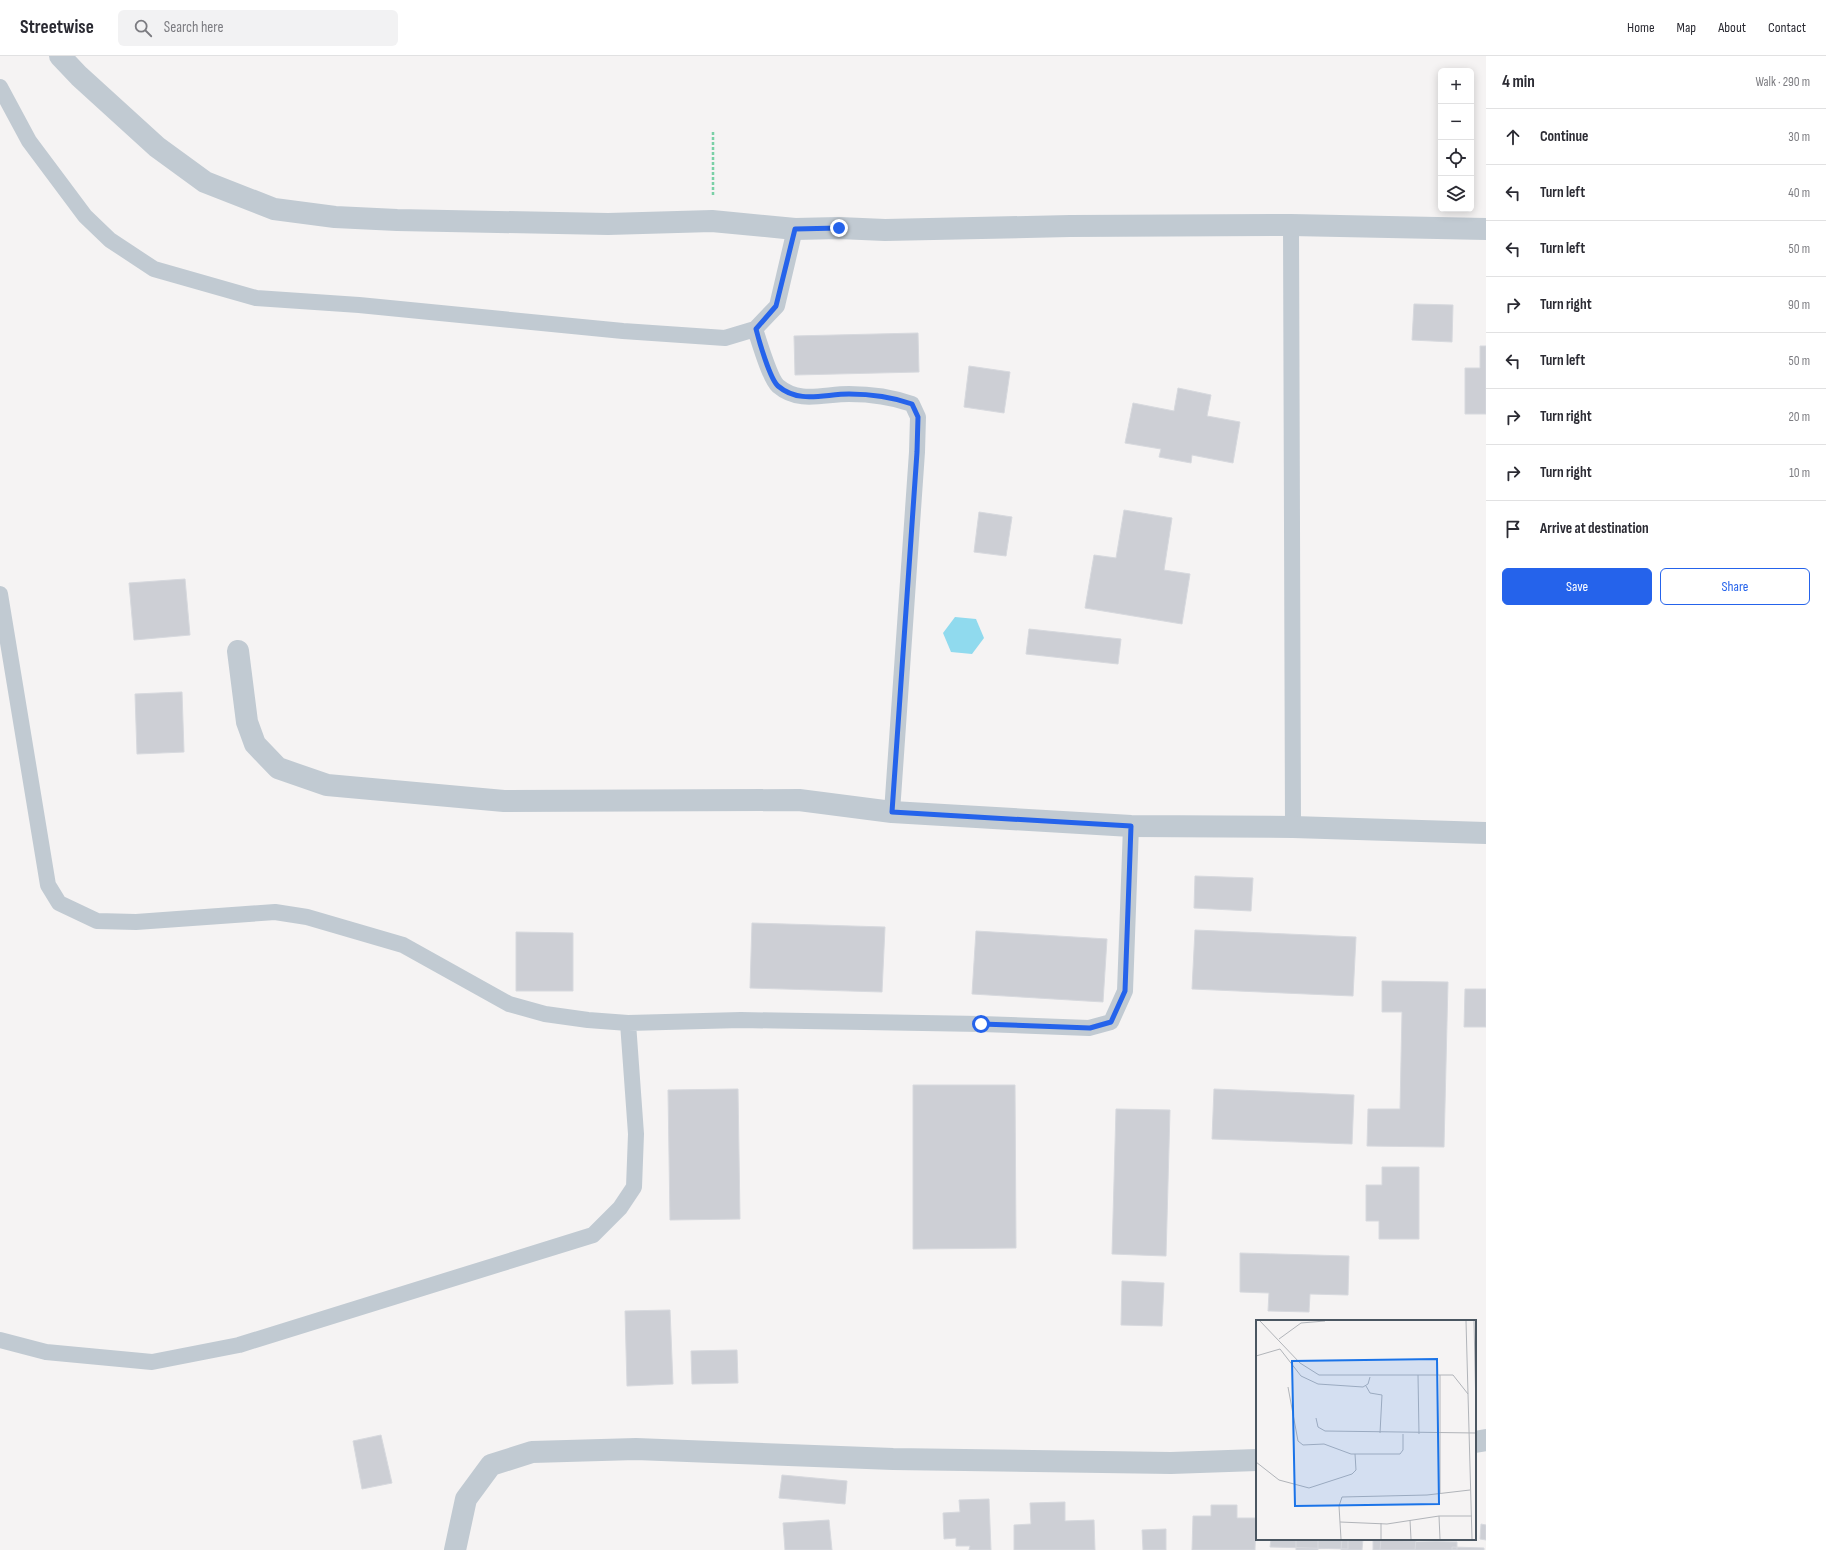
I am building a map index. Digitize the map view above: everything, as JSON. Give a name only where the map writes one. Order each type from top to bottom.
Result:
[{"type":"street","points":[[60,56],[79,76],[158,148],[205,182],[274,209],[335,217],[397,220],[608,224],[712,221],[795,229],[839,228],[885,230],[1070,226],[1291,225],[1486,229]]},
{"type":"street","points":[[238,651],[247,722],[255,744],[278,768],[327,786],[504,801],[799,800],[892,812],[1131,826],[1293,827],[1486,833]]},
{"type":"street","points":[[1476,1442],[1486,1440]]},
{"type":"street","points":[[455,1550],[466,1499],[491,1465],[532,1452],[636,1449],[894,1460],[1171,1463],[1256,1460]]},
{"type":"lane","points":[[0,87],[29,141],[85,216],[110,240],[154,269],[256,298],[359,305],[623,331],[725,338],[756,329],[776,306],[795,229]]},
{"type":"lane","points":[[1291,225],[1293,827]]},
{"type":"lane","points":[[756,329],[764,358],[777,386],[799,397],[849,394],[894,398],[912,404],[918,417],[917,459],[892,812]]},
{"type":"lane","points":[[0,594],[48,885],[59,903],[97,921],[136,922],[275,912],[307,916],[403,945],[509,1004],[545,1014],[628,1024],[741,1020],[981,1024],[1090,1028],[1111,1022],[1125,991],[1131,826]]},
{"type":"lane","points":[[0,1340],[46,1352],[152,1362],[239,1345],[592,1234],[620,1208],[634,1187],[636,1134],[628,1024]]},
{"type":"path","points":[[712,221],[713,132]]},
{"type":"water","points":[[955,617],[976,619],[984,638],[972,654],[951,652],[943,633]]},
{"type":"building","points":[[1414,304],[1453,305],[1452,342],[1412,340]]},
{"type":"building","points":[[918,333],[919,372],[795,375],[794,336]]},
{"type":"building","points":[[1480,346],[1486,346],[1486,414],[1465,414],[1465,368],[1480,368]]},
{"type":"building","points":[[969,366],[1010,372],[1004,413],[964,407]]},
{"type":"building","points":[[1178,388],[1211,395],[1207,416],[1240,422],[1233,463],[1192,455],[1191,463],[1159,457],[1161,449],[1125,443],[1133,403],[1174,411]]},
{"type":"building","points":[[1124,510],[1172,518],[1164,570],[1190,574],[1182,624],[1085,608],[1094,555],[1116,558]]},
{"type":"building","points":[[979,512],[1012,517],[1006,556],[974,552]]},
{"type":"building","points":[[185,579],[190,635],[134,640],[129,583]]},
{"type":"building","points":[[1029,629],[1121,639],[1118,664],[1026,654]]},
{"type":"building","points":[[182,692],[184,752],[137,754],[135,694]]},
{"type":"building","points":[[1195,876],[1253,878],[1251,911],[1194,908]]},
{"type":"building","points":[[752,923],[885,927],[882,992],[750,988]]},
{"type":"building","points":[[1195,930],[1356,937],[1353,996],[1192,989]]},
{"type":"building","points":[[976,931],[1107,939],[1103,1002],[972,994]]},
{"type":"building","points":[[516,932],[573,933],[573,991],[516,991]]},
{"type":"building","points":[[1382,981],[1448,982],[1444,1147],[1367,1146],[1368,1109],[1400,1109],[1402,1012],[1382,1012]]},
{"type":"building","points":[[1465,989],[1486,989],[1486,1027],[1464,1027]]},
{"type":"building","points":[[913,1085],[1015,1085],[1016,1248],[913,1249]]},
{"type":"building","points":[[738,1089],[740,1219],[670,1220],[668,1090]]},
{"type":"building","points":[[1214,1089],[1354,1095],[1352,1144],[1212,1139]]},
{"type":"building","points":[[1116,1109],[1170,1110],[1166,1256],[1112,1254]]},
{"type":"building","points":[[1382,1167],[1419,1167],[1419,1239],[1379,1239],[1379,1221],[1366,1221],[1366,1185],[1382,1185]]},
{"type":"building","points":[[1240,1253],[1349,1256],[1348,1295],[1310,1294],[1309,1312],[1268,1311],[1269,1293],[1240,1292]]},
{"type":"building","points":[[1122,1281],[1164,1283],[1162,1326],[1121,1325]]},
{"type":"building","points":[[670,1310],[673,1384],[627,1386],[625,1311]]},
{"type":"building","points":[[737,1350],[738,1383],[692,1384],[691,1351]]},
{"type":"building","points":[[381,1435],[392,1483],[362,1489],[353,1441]]},
{"type":"building","points":[[782,1475],[847,1481],[845,1504],[779,1498]]},
{"type":"building","points":[[989,1499],[991,1550],[969,1550],[970,1546],[956,1546],[956,1538],[944,1539],[943,1513],[960,1512],[959,1500]]},
{"type":"building","points":[[1065,1502],[1065,1521],[1094,1520],[1095,1550],[1014,1550],[1014,1525],[1031,1524],[1030,1503]]},
{"type":"building","points":[[1211,1505],[1237,1505],[1237,1518],[1256,1518],[1255,1550],[1192,1550],[1193,1516],[1211,1516]]},
{"type":"building","points":[[829,1520],[832,1550],[785,1550],[783,1523]]},
{"type":"building","points":[[1481,1524],[1486,1525],[1486,1540],[1480,1539]]},
{"type":"building","points":[[1166,1529],[1166,1550],[1143,1550],[1142,1530]]},
{"type":"building","points":[[1271,1540],[1348,1540],[1348,1549],[1270,1547]]},
{"type":"building","points":[[1296,1540],[1318,1540],[1318,1550],[1296,1550]]},
{"type":"building","points":[[1342,1540],[1363,1540],[1362,1550],[1341,1550]]},
{"type":"building","points":[[1373,1540],[1457,1542],[1457,1550],[1373,1550]]},
{"type":"building","points":[[1381,1540],[1416,1540],[1415,1550],[1380,1550]]},
{"type":"building","points":[[1452,1547],[1484,1548],[1484,1550],[1452,1550]]},
{"type":"route","points":[[839,228],[795,229],[776,306],[756,329],[764,358],[777,386],[799,397],[849,394],[894,398],[912,404],[918,417],[917,452],[892,812],[1131,826],[1130,896],[1125,991],[1111,1022],[1090,1028],[981,1024]]}]
